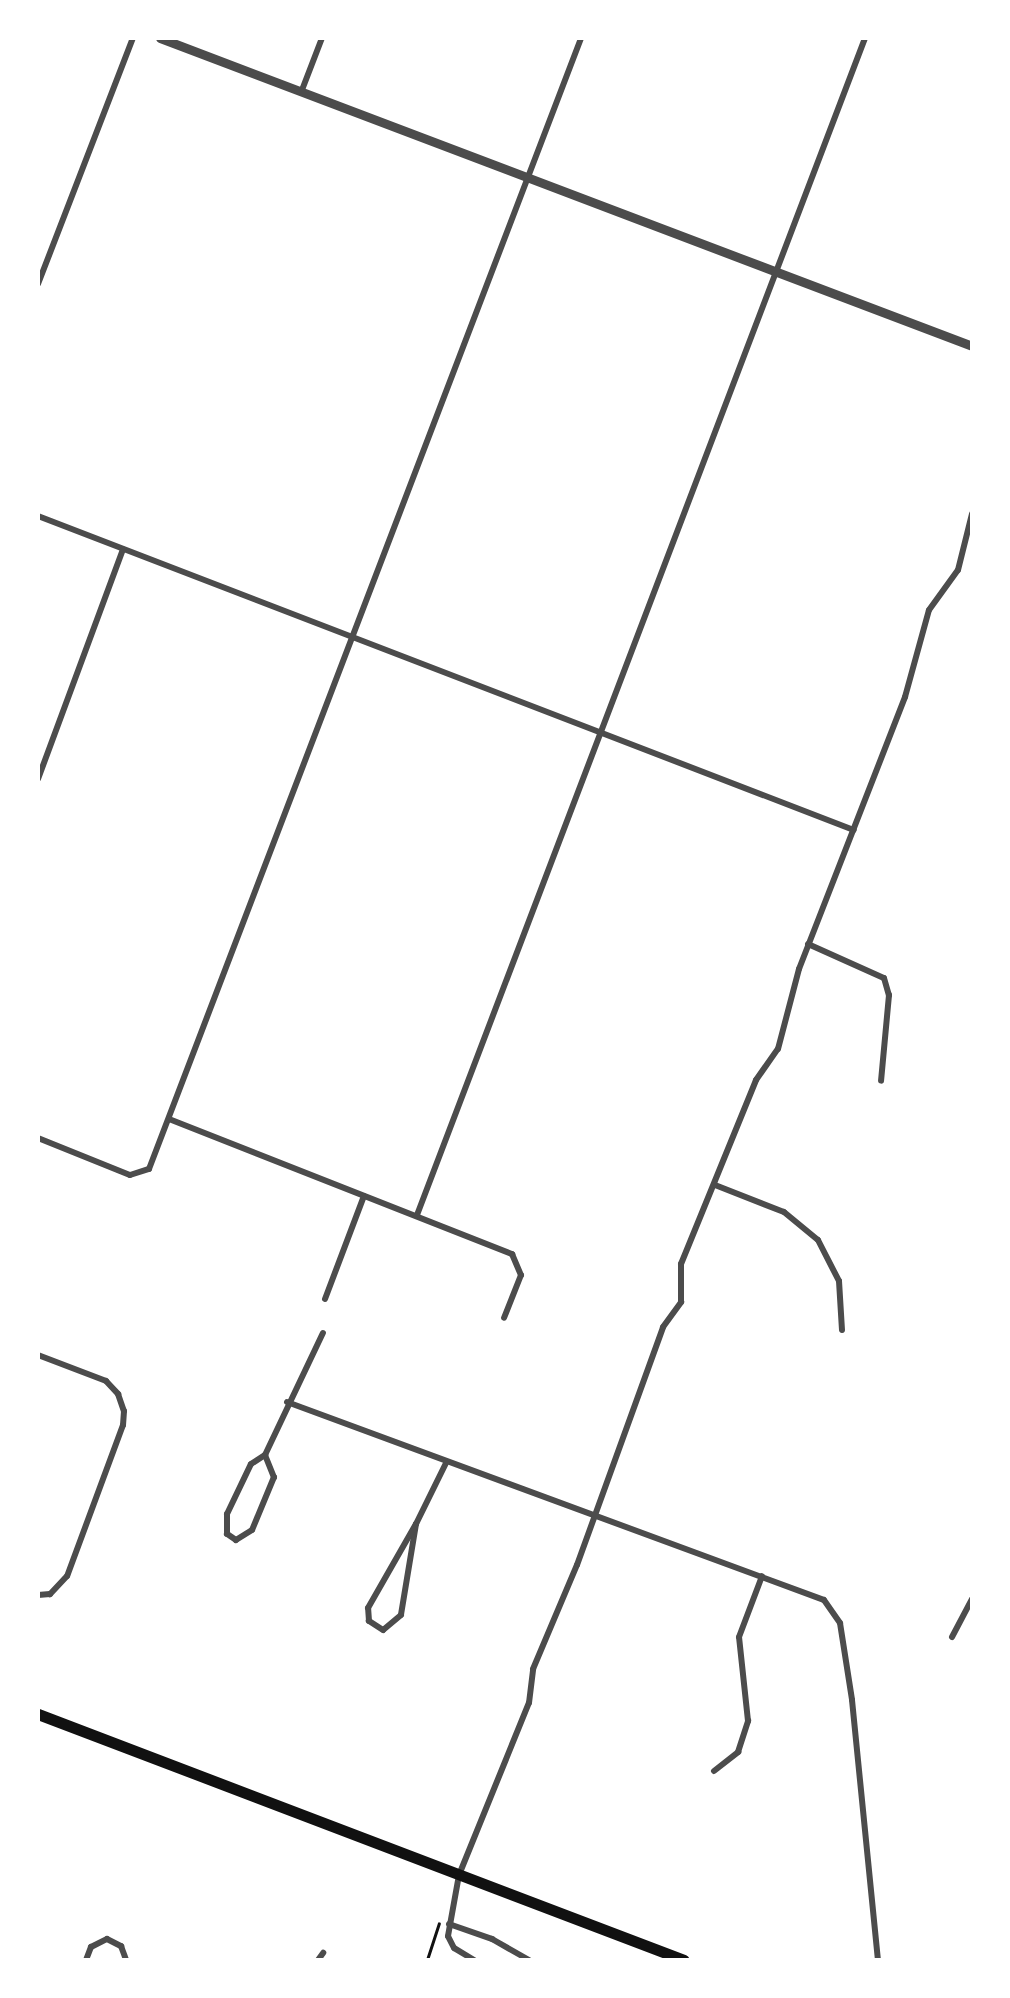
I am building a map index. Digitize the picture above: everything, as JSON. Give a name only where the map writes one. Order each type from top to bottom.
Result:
[{"type":"main road","points":[[38,1714],[684,1960]]},
{"type":"street","points":[[38,284],[133,38]]},
{"type":"street","points":[[160,38],[972,346]]},
{"type":"street","points":[[302,90],[322,38]]},
{"type":"street","points":[[38,1138],[130,1175],[149,1169],[581,38]]},
{"type":"street","points":[[417,1215],[866,38]]},
{"type":"street","points":[[474,1960],[454,1948],[449,1924],[459,1875],[529,1704],[534,1669],[664,1327],[680,1302],[681,1264],[756,1080],[778,1048],[808,944],[905,697],[928,610],[958,570],[972,514]]},
{"type":"street","points":[[38,516],[854,830]]},
{"type":"street","points":[[38,778],[124,549]]},
{"type":"street","points":[[808,944],[884,978],[889,995],[880,1081]]},
{"type":"street","points":[[169,1119],[512,1254],[521,1274],[504,1318]]},
{"type":"street","points":[[716,1185],[784,1212],[818,1240],[839,1281],[842,1330]]},
{"type":"street","points":[[325,1299],[364,1196]]},
{"type":"street","points":[[265,1454],[274,1477],[252,1530],[236,1540],[227,1534],[227,1514],[250,1464],[265,1454],[324,1334]]},
{"type":"street","points":[[38,1355],[98,1377],[118,1394],[124,1425],[62,1586],[38,1595]]},
{"type":"street","points":[[288,1402],[824,1600],[840,1623],[878,1960]]},
{"type":"street","points":[[416,1524],[401,1616],[384,1630],[369,1621],[368,1608],[446,1462]]},
{"type":"street","points":[[714,1770],[738,1752],[748,1721],[739,1637],[762,1576]]},
{"type":"street","points":[[952,1636],[972,1599]]},
{"type":"street","points":[[449,1924],[492,1939],[529,1960]]},
{"type":"street","points":[[86,1960],[90,1947],[108,1940],[121,1946],[126,1960]]},
{"type":"path","points":[[427,1960],[440,1921]]}]
